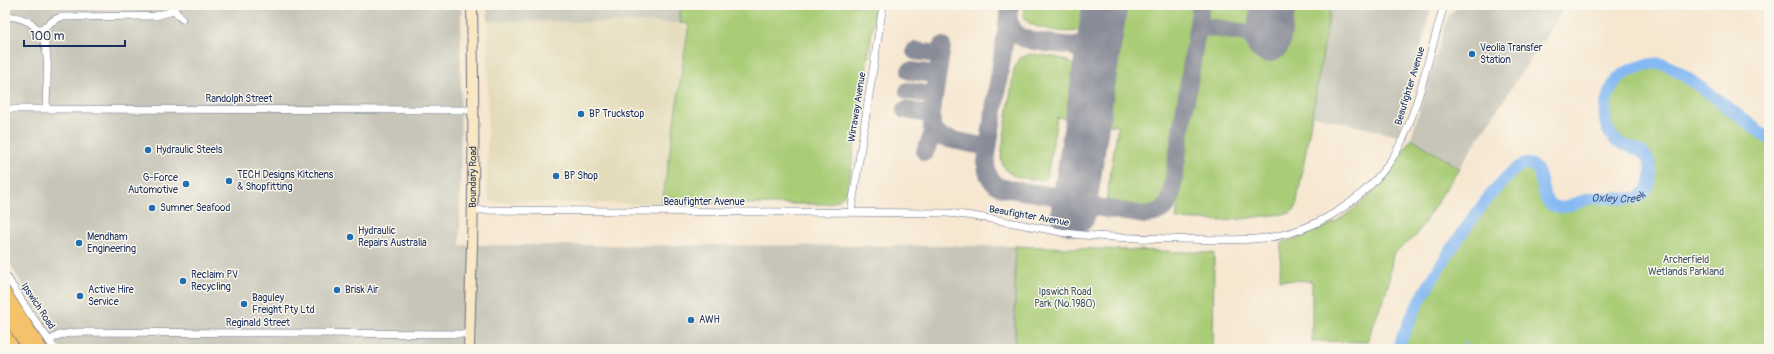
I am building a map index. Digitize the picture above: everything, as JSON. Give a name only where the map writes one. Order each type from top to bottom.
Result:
[{"type":"highway","points":[[5,293],[45,345]]},
{"type":"highway","points":[[5,313],[30,349]]},
{"type":"highway","points":[[5,335],[14,349]]},
{"type":"main road","name":"Boundary Road","points":[[469,349],[474,110],[472,5]]},
{"type":"street","name":"Wirraway Avenue","points":[[851,212],[883,5]]},
{"type":"street","name":"Beaufighter Avenue","points":[[473,210],[851,212],[966,215],[1067,233],[1111,237],[1243,240],[1283,235],[1318,222],[1348,204],[1372,184],[1395,154],[1412,117],[1444,5]]},
{"type":"street","points":[[40,31],[54,20],[65,16],[155,16],[163,15],[175,7],[182,19]]},
{"type":"street","points":[[5,16],[26,19],[40,31],[46,48],[46,108]]},
{"type":"street","name":"Randolph Street","points":[[5,109],[474,110]]},
{"type":"street","name":"Ipswich Road","points":[[5,274],[45,345],[55,349]]},
{"type":"street","name":"Reginald Street","points":[[45,345],[59,335],[78,332],[470,334]]},
{"type":"shaded area","points":[[5,5],[461,5],[460,245],[1015,246],[1015,349],[62,349],[42,322],[5,254]]},
{"type":"shaded area","points":[[487,5],[680,5],[680,23],[488,21]]},
{"type":"shaded area","points":[[1330,5],[1432,5],[1398,136],[1311,115]]},
{"type":"shaded area","points":[[1458,5],[1566,5],[1459,168],[1411,138],[1448,17]]},
{"type":"shaded area","name":"BP Truckstop","points":[[488,21],[689,23],[662,204],[491,202],[487,193]]},
{"type":"green space","points":[[680,5],[876,5],[848,189],[842,197],[837,201],[828,204],[662,204],[689,24],[680,23]]},
{"type":"green space","points":[[1024,5],[1089,5],[1087,19],[1082,28],[1068,32],[1051,30],[1029,23],[1024,17]]},
{"type":"green space","points":[[1121,5],[1196,5],[1167,193],[1163,201],[1150,209],[1133,209],[1108,204],[1106,202],[1118,126],[1103,124]]},
{"type":"green space","points":[[1207,5],[1257,5],[1253,24],[1250,26],[1239,27],[1210,21],[1206,15]]},
{"type":"green space","points":[[1289,5],[1331,5],[1296,208],[1290,213],[1224,221],[1176,219],[1200,41],[1202,37],[1205,34],[1213,32],[1283,43]]},
{"type":"green space","points":[[1030,54],[1061,58],[1072,64],[1076,70],[1079,71],[1071,119],[1057,117],[1048,172],[1044,180],[1023,178],[1011,174],[1006,170],[1001,157],[1014,69],[1020,58]]},
{"type":"green space","name":"Archerfield Wetlands Parkland","points":[[1661,64],[1670,67],[1708,92],[1769,139],[1769,349],[1397,349],[1421,297],[1465,231],[1495,190],[1513,170],[1519,166],[1530,164],[1535,166],[1540,176],[1545,199],[1553,206],[1569,206],[1593,198],[1606,197],[1631,200],[1643,194],[1650,180],[1652,169],[1650,161],[1645,155],[1615,140],[1609,134],[1606,128],[1605,110],[1611,91],[1620,76],[1634,69]]},
{"type":"green space","points":[[1411,138],[1459,168],[1415,237],[1393,254],[1388,286],[1367,342],[1312,341],[1312,281],[1280,280],[1281,243],[1321,229],[1341,218],[1365,200],[1395,165]]},
{"type":"green space","name":"Ipswich Road Park (No.1980)","points":[[1015,246],[1214,253],[1213,349],[1015,349]]},
{"type":"waterway","name":"Oxley Creek","points":[[1397,349],[1419,301],[1455,244],[1486,200],[1515,169],[1526,164],[1532,165],[1536,168],[1546,199],[1553,206],[1558,207],[1564,207],[1592,198],[1631,199],[1636,198],[1645,192],[1650,181],[1650,163],[1640,151],[1618,142],[1608,130],[1606,122],[1605,114],[1608,97],[1615,82],[1624,74],[1644,65],[1657,63],[1667,65],[1710,94],[1769,139]]},
{"type":"waterway","points":[[1463,349],[1466,342]]},
{"type":"taxiway","points":[[1010,5],[986,162],[987,171],[990,178],[995,184],[1003,188],[1067,198],[1083,205],[1145,215],[1161,210],[1167,205],[1171,196],[1201,5]]},
{"type":"taxiway","points":[[1008,15],[1012,28],[1023,38],[1044,43],[1080,46],[1088,44],[1097,35],[1104,5]]},
{"type":"taxiway","points":[[1196,35],[1200,29],[1207,27],[1253,34],[1259,33],[1266,28],[1270,20],[1273,5]]},
{"type":"taxiway","points":[[942,46],[932,110],[932,128],[943,138],[982,146],[986,149],[987,154]]},
{"type":"taxiway","points":[[1074,47],[1082,50],[1087,55],[1092,66],[1092,87],[1086,125]]},
{"type":"taxiway","points":[[915,51],[938,54],[940,58]]},
{"type":"taxiway","points":[[910,71],[934,74],[938,71]]},
{"type":"taxiway","points":[[908,91],[931,95],[935,92]]},
{"type":"taxiway","points":[[905,110],[928,114],[931,119]]},
{"type":"taxiway","points":[[925,152],[931,138],[938,135]]},
{"type":"taxiway","points":[[1085,135],[1077,193],[1082,202],[1089,206]]},
{"type":"runway","points":[[1073,213],[1105,5]]},
{"type":"runway","points":[[1268,40],[1273,5]]},
{"type":"place","name":"Veolia Transfer Station","points":[[1472,54]]},
{"type":"place","name":"BP Truckstop","points":[[581,114]]},
{"type":"place","name":"Hydraulic Steels","points":[[148,150]]},
{"type":"place","name":"BP Shop","points":[[556,176]]},
{"type":"place","name":"TECH Designs Kitchens & Shopfitting","points":[[229,181]]},
{"type":"place","name":"G-Force Automotive","points":[[186,184]]},
{"type":"place","name":"Sumner Seafood","points":[[152,208]]},
{"type":"place","name":"Hydraulic Repairs Australia","points":[[350,237]]},
{"type":"place","name":"Mendham Engineering","points":[[79,243]]},
{"type":"place","name":"Reclaim PV Recycling","points":[[183,281]]},
{"type":"place","name":"Brisk Air","points":[[337,290]]},
{"type":"place","name":"Active Hire Service","points":[[80,296]]},
{"type":"place","name":"Baguley Freight Pty Ltd","points":[[244,304]]},
{"type":"place","name":"AWH","points":[[691,320]]}]
